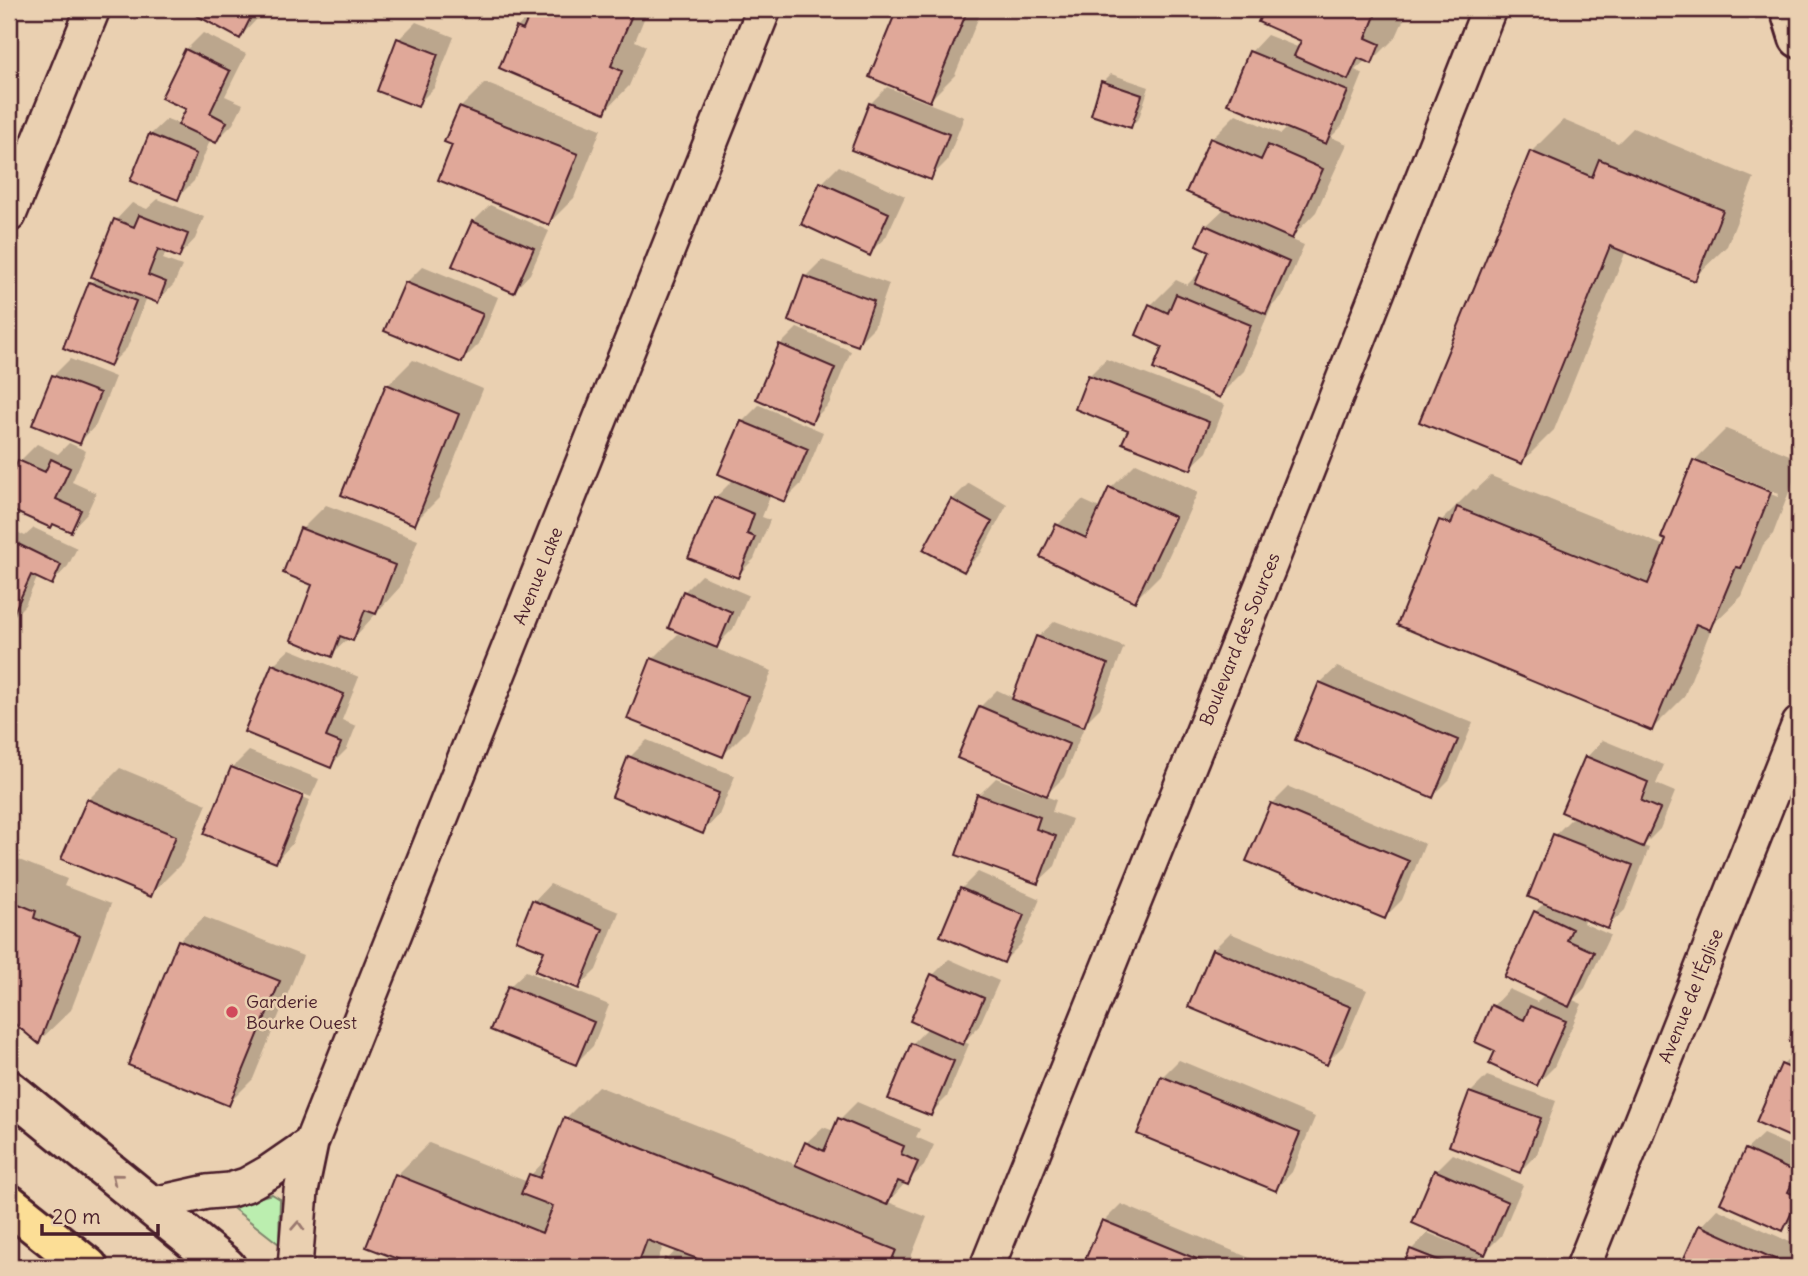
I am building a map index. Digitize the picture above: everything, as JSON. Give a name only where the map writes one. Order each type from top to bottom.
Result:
[{"type":"highway","points":[[9,1204],[88,1267]]},
{"type":"main road","points":[[1790,9],[1799,38]]},
{"type":"main road","points":[[9,1090],[226,1267]]},
{"type":"street","name":"Avenue Lake","points":[[295,1267],[301,1191],[311,1143],[764,9]]},
{"type":"street","name":"Boulevard des Sources","points":[[987,1267],[1268,570],[1489,9]]},
{"type":"street","points":[[9,215],[85,11]]},
{"type":"street","name":"Avenue de l'Église","points":[[1583,1267],[1799,724]]},
{"type":"street","points":[[149,1205],[246,1185],[311,1143]]},
{"type":"green space","points":[[272,1194],[280,1199],[279,1244],[234,1209],[246,1201]]},
{"type":"building","points":[[197,9],[255,9],[240,39],[194,14]]},
{"type":"building","points":[[532,9],[634,10],[611,66],[622,71],[605,113],[499,68],[516,27],[523,30]]},
{"type":"building","points":[[897,9],[968,9],[930,102],[869,77]]},
{"type":"building","points":[[1264,9],[1377,11],[1366,38],[1380,44],[1372,64],[1358,58],[1348,80],[1294,56],[1301,41],[1258,22]]},
{"type":"building","points":[[397,38],[438,54],[418,107],[377,91]]},
{"type":"building","points":[[185,49],[230,71],[210,113],[227,122],[216,143],[178,125],[186,109],[161,98]]},
{"type":"building","points":[[1249,51],[1348,91],[1326,144],[1227,104]]},
{"type":"building","points":[[1101,81],[1142,95],[1131,128],[1091,115]]},
{"type":"building","points":[[869,103],[949,134],[931,180],[851,150]]},
{"type":"building","points":[[459,107],[578,154],[549,225],[438,180],[452,145],[444,142]]},
{"type":"building","points":[[149,134],[196,154],[178,200],[130,181]]},
{"type":"building","points":[[1210,138],[1261,160],[1268,145],[1323,169],[1292,239],[1186,192]]},
{"type":"building","points":[[1530,151],[1592,177],[1599,159],[1723,210],[1695,281],[1610,246],[1522,464],[1419,422]]},
{"type":"building","points":[[820,182],[889,213],[870,256],[801,224]]},
{"type":"building","points":[[139,215],[188,234],[179,258],[158,249],[148,275],[166,282],[158,303],[91,277],[114,219],[134,227]]},
{"type":"building","points":[[472,221],[534,248],[514,293],[452,266]]},
{"type":"building","points":[[1205,225],[1289,262],[1266,314],[1195,284],[1209,251],[1196,245]]},
{"type":"building","points":[[804,276],[874,301],[858,346],[788,321]]},
{"type":"building","points":[[89,282],[136,301],[110,367],[63,348]]},
{"type":"building","points":[[405,282],[483,314],[462,363],[384,331]]},
{"type":"building","points":[[1176,294],[1251,325],[1220,398],[1153,369],[1162,347],[1136,335],[1149,304],[1168,313]]},
{"type":"building","points":[[779,344],[835,368],[812,423],[756,399]]},
{"type":"building","points":[[52,375],[100,393],[80,444],[32,425]]},
{"type":"building","points":[[1088,375],[1209,422],[1191,470],[1122,443],[1128,430],[1075,409]]},
{"type":"building","points":[[386,384],[459,414],[415,525],[341,495]]},
{"type":"building","points":[[741,421],[808,449],[785,502],[718,474]]},
{"type":"building","points":[[51,459],[70,468],[56,499],[81,510],[71,532],[53,524],[51,528],[9,509],[9,481],[18,460],[45,472]]},
{"type":"building","points":[[1693,460],[1771,492],[1741,568],[1736,567],[1710,630],[1696,624],[1652,731],[1397,625],[1439,520],[1451,524],[1457,507],[1648,584],[1666,540],[1661,538]]},
{"type":"building","points":[[1109,487],[1175,517],[1135,602],[1040,557],[1056,524],[1086,538]]},
{"type":"building","points":[[714,497],[754,514],[747,534],[755,537],[738,578],[688,558]]},
{"type":"building","points":[[951,499],[992,522],[964,572],[923,550]]},
{"type":"building","points":[[300,528],[395,565],[376,614],[365,610],[353,641],[340,636],[332,657],[291,640],[312,585],[283,573]]},
{"type":"building","points":[[16,543],[61,565],[52,585],[31,575],[9,623],[9,553],[11,554]]},
{"type":"building","points":[[683,591],[732,612],[717,648],[668,628]]},
{"type":"building","points":[[1036,636],[1108,664],[1084,727],[1012,699]]},
{"type":"building","points":[[651,658],[748,696],[723,757],[627,719]]},
{"type":"building","points":[[272,664],[344,694],[326,737],[341,743],[331,768],[244,732]]},
{"type":"building","points":[[1319,682],[1458,740],[1433,798],[1295,740]]},
{"type":"building","points":[[979,706],[1069,744],[1047,796],[957,758]]},
{"type":"building","points":[[628,756],[719,793],[703,834],[612,797]]},
{"type":"building","points":[[1585,756],[1648,782],[1641,801],[1660,809],[1643,847],[1561,812]]},
{"type":"building","points":[[231,767],[303,796],[276,863],[204,834]]},
{"type":"building","points":[[977,794],[1040,817],[1036,829],[1056,836],[1038,884],[956,855]]},
{"type":"building","points":[[87,799],[176,836],[151,897],[61,859]]},
{"type":"building","points":[[1271,803],[1409,861],[1385,919],[1246,861]]},
{"type":"building","points":[[1553,834],[1633,865],[1608,929],[1528,897]]},
{"type":"building","points":[[960,888],[1024,915],[1004,963],[940,936]]},
{"type":"building","points":[[9,900],[36,911],[34,918],[80,936],[39,1044],[9,1019]]},
{"type":"building","points":[[532,900],[603,929],[579,989],[535,971],[544,951],[516,940]]},
{"type":"building","points":[[1534,911],[1572,929],[1567,940],[1594,952],[1569,1007],[1504,977]]},
{"type":"building","points":[[178,940],[280,981],[229,1106],[128,1065]]},
{"type":"building","points":[[1212,949],[1351,1007],[1327,1065],[1188,1007]]},
{"type":"building","points":[[931,974],[984,998],[963,1045],[910,1021]]},
{"type":"building","points":[[508,986],[594,1022],[576,1065],[490,1030]]},
{"type":"building","points":[[1491,1005],[1524,1020],[1530,1006],[1566,1021],[1537,1086],[1489,1064],[1495,1051],[1475,1042]]},
{"type":"building","points":[[1799,1018],[1799,1046],[1789,1041]]},
{"type":"building","points":[[911,1043],[954,1061],[931,1116],[888,1099]]},
{"type":"building","points":[[1781,1064],[1799,1072],[1799,1141],[1756,1122]]},
{"type":"building","points":[[1161,1076],[1300,1133],[1276,1191],[1137,1134]]},
{"type":"building","points":[[1469,1092],[1541,1118],[1520,1173],[1449,1146]]},
{"type":"building","points":[[564,1117],[896,1250],[889,1267],[719,1267],[647,1240],[637,1267],[406,1267],[408,1263],[366,1247],[395,1174],[542,1233],[553,1206],[521,1194],[529,1174],[540,1178]]},
{"type":"building","points":[[838,1118],[904,1146],[901,1154],[918,1162],[908,1185],[898,1181],[887,1205],[795,1165],[805,1142],[824,1151]]},
{"type":"building","points":[[1745,1149],[1797,1173],[1788,1192],[1799,1197],[1783,1231],[1720,1203]]},
{"type":"building","points":[[1434,1170],[1508,1202],[1485,1255],[1412,1223]]},
{"type":"building","points":[[1102,1220],[1216,1267],[1082,1267]]},
{"type":"building","points":[[1699,1225],[1792,1267],[1680,1267]]},
{"type":"building","points":[[1410,1249],[1456,1267],[1403,1267]]},
{"type":"building","points":[[665,1259],[686,1267],[662,1267]]},
{"type":"place","name":"Garderie Bourke Ouest","points":[[232,1012]]}]
